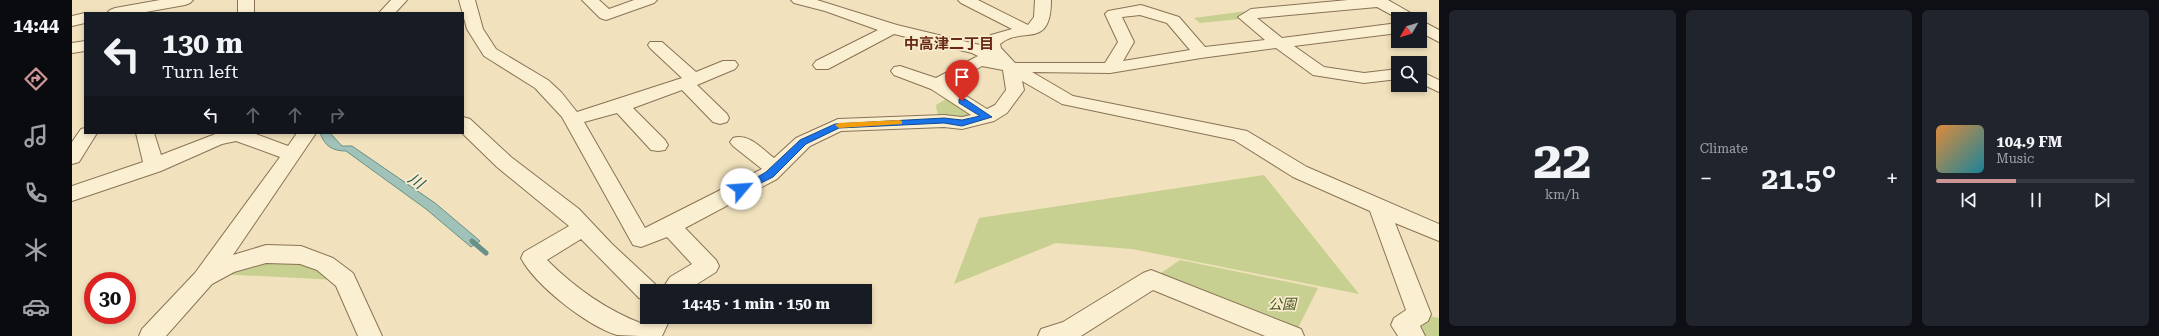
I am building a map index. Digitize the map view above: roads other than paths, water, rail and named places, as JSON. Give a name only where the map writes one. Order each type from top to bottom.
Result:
[{"type":"street","points":[[120,12],[185,0]]},
{"type":"street","points":[[246,0],[246,12]]},
{"type":"street","points":[[388,12],[399,0]]},
{"type":"street","points":[[467,0],[472,24],[480,42],[488,51],[505,63],[532,77],[546,88],[574,119],[624,212],[641,239],[670,226],[770,174],[803,142],[838,126],[944,121],[962,123],[987,117],[1001,109],[1015,90],[1006,66],[993,49],[992,43],[995,39],[1003,35],[1028,31],[1038,27],[1041,22],[1043,0]]},
{"type":"street","points":[[590,0],[606,15],[650,0]]},
{"type":"street","points":[[799,0],[830,8],[892,29],[978,49],[1068,100],[1240,135],[1300,172],[1379,208],[1439,233]]},
{"type":"street","points":[[966,0],[1028,31]]},
{"type":"street","points":[[1391,75],[1364,78],[1319,71],[1278,43],[1246,17],[1256,12],[1380,2],[1398,12]]},
{"type":"street","points":[[1110,68],[1126,42],[1113,14],[1141,10],[1172,20],[1201,53]]},
{"type":"street","points":[[72,21],[84,18]]},
{"type":"street","points":[[1427,23],[1439,22]]},
{"type":"street","points":[[822,65],[892,29]]},
{"type":"street","points":[[937,85],[978,61],[1006,66],[1024,67],[1110,68],[1201,53],[1391,29]]},
{"type":"street","points":[[1427,29],[1439,37]]},
{"type":"street","points":[[656,45],[720,118]]},
{"type":"street","points":[[72,48],[84,46]]},
{"type":"street","points":[[574,119],[622,107],[689,82],[729,65]]},
{"type":"street","points":[[1427,70],[1439,68]]},
{"type":"street","points":[[900,71],[937,85],[987,117]]},
{"type":"street","points":[[1427,80],[1439,87]]},
{"type":"street","points":[[622,107],[658,145]]},
{"type":"street","points":[[464,124],[504,162],[571,214],[604,250],[640,284]]},
{"type":"street","points":[[72,157],[87,134]]},
{"type":"street","points":[[145,134],[154,166]]},
{"type":"street","points":[[72,194],[154,166],[215,140],[237,134],[291,154]]},
{"type":"street","points":[[151,336],[203,279],[306,134]]},
{"type":"street","points":[[740,142],[775,169]]},
{"type":"street","points":[[1379,208],[1419,314],[1403,325],[1413,336]]},
{"type":"street","points":[[670,226],[708,266],[678,284]]},
{"type":"street","points":[[584,227],[532,258],[566,292],[608,321],[645,336]]},
{"type":"street","points":[[203,279],[227,265],[266,254],[301,255],[325,264],[345,280],[370,336]]},
{"type":"street","points":[[1050,336],[1070,330],[1151,279],[1292,336]]},
{"type":"street","points":[[650,336],[656,324]]},
{"type":"water","points":[[320,134],[331,134],[342,146],[352,146],[435,203],[480,241],[471,247],[426,209],[346,151],[333,149],[324,141]]},
{"type":"waterway","name":"川","points":[[472,241],[486,253]]},
{"type":"district","name":"中高津二丁目","points":[[949,44]]},
{"type":"park label","name":"公園","points":[[1282,304]]}]
